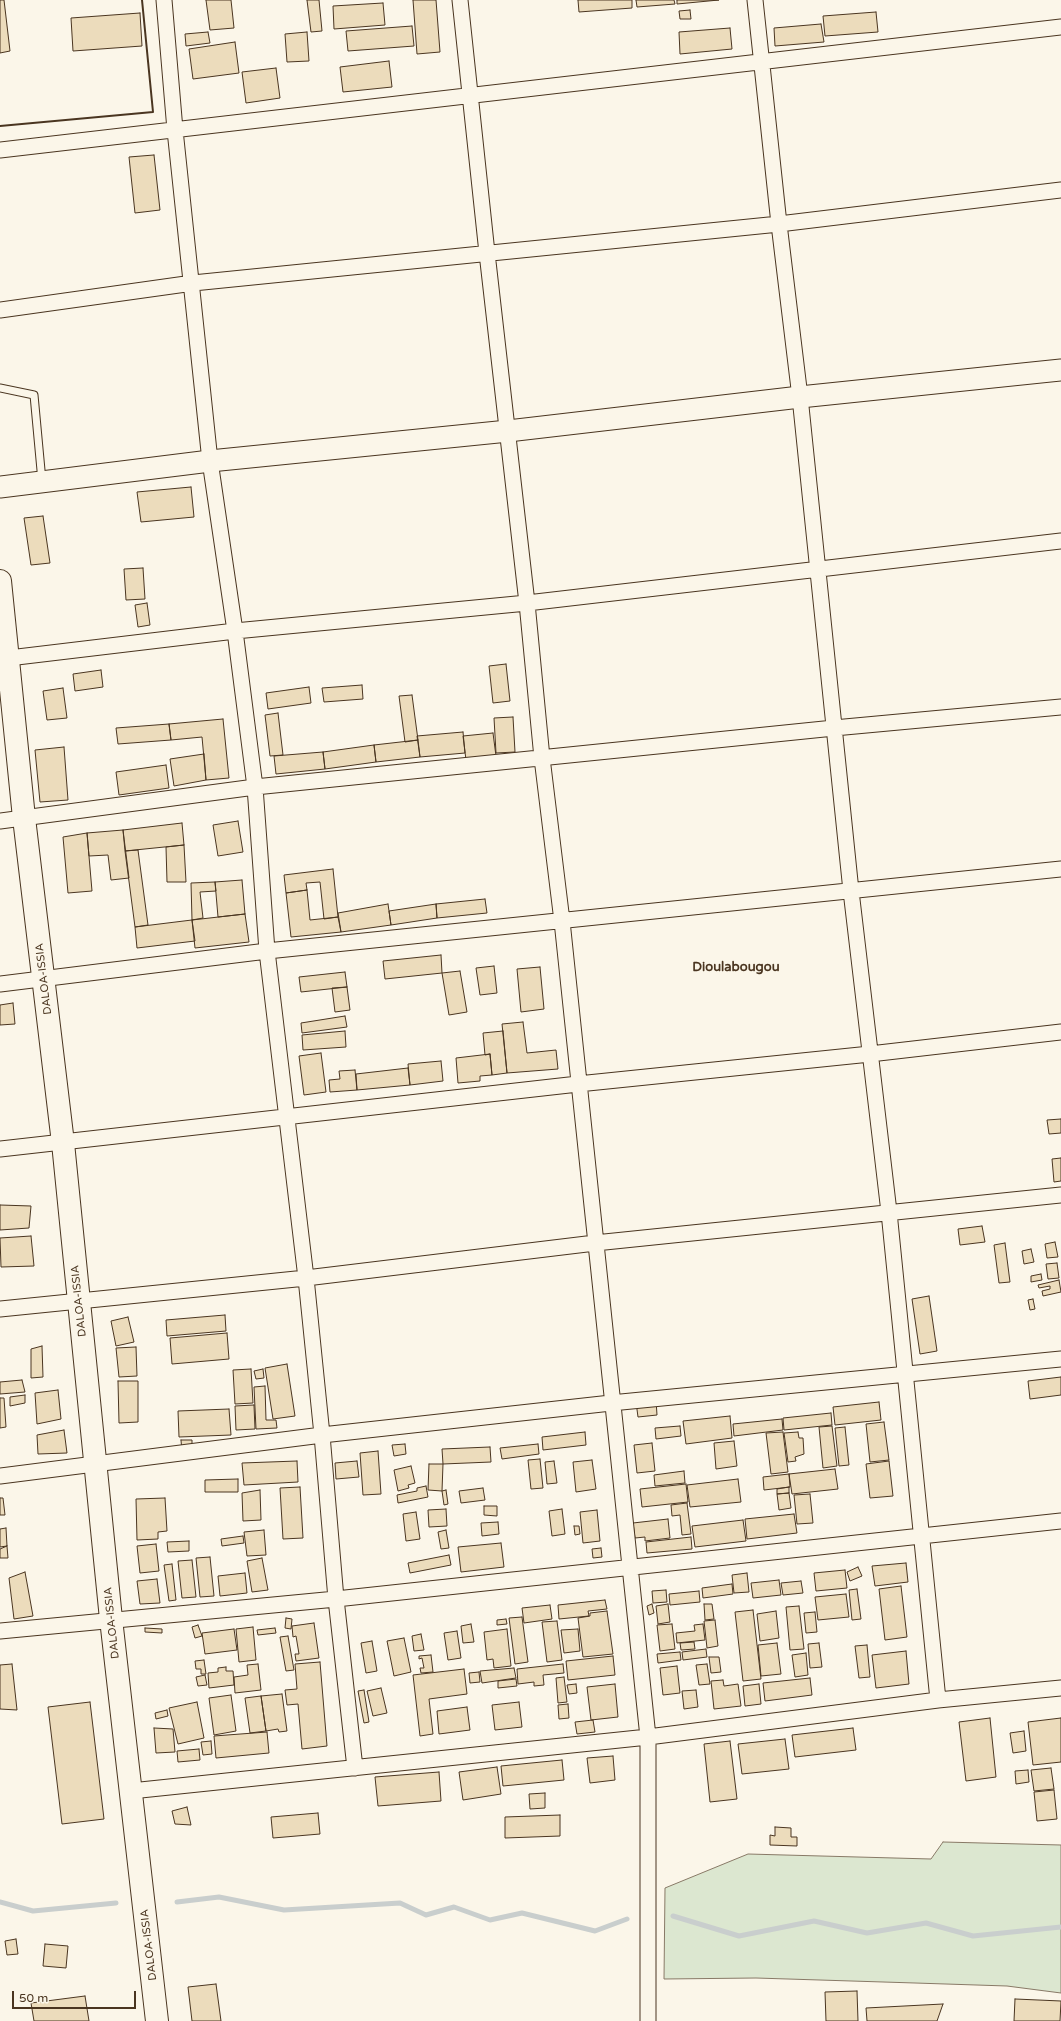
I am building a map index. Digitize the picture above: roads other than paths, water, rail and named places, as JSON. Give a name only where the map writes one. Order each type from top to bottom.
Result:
[{"type":"main road","name":"DALOA-ISSIA","points":[[0,581],[4,658],[63,1143],[78,1300],[97,1464],[111,1619],[157,2021]]},
{"type":"street","points":[[164,0],[175,130],[193,283],[210,461],[235,631],[255,787],[267,951],[288,1116],[306,1278],[322,1435],[336,1599],[355,1768]]},
{"type":"street","points":[[460,0],[472,95],[487,253],[527,603],[542,758],[562,921],[611,1403],[648,1737],[648,2021]]},
{"type":"street","points":[[755,0],[763,63],[779,224],[800,397],[851,891],[889,1212],[923,1535],[938,1700]]},
{"type":"street","points":[[0,150],[1061,28]]},
{"type":"street","points":[[0,310],[193,283],[779,224],[1061,190]]},
{"type":"street","points":[[0,486],[210,461],[508,431],[800,397],[1061,370]]},
{"type":"street","points":[[4,658],[235,631],[527,603],[1061,541]]},
{"type":"street","points":[[0,821],[255,787],[834,728],[1061,707]]},
{"type":"street","points":[[0,984],[267,951],[1061,869]]},
{"type":"street","points":[[0,1149],[578,1084],[870,1054],[1061,1032]]},
{"type":"street","points":[[0,1309],[306,1278],[595,1243],[1061,1195]]},
{"type":"street","points":[[0,1476],[322,1435],[611,1403],[1061,1359]]},
{"type":"street","points":[[0,1631],[111,1619],[336,1599],[1061,1521]]},
{"type":"street","points":[[131,1791],[648,1737],[938,1700],[1061,1688]]},
{"type":"lane","points":[[0,388],[34,395],[42,481]]},
{"type":"waterway","points":[[177,1902],[219,1897],[284,1910],[400,1903],[426,1915],[454,1907],[490,1920],[522,1913],[595,1931],[627,1919]]},
{"type":"waterway","points":[[0,1902],[33,1911],[116,1903]]},
{"type":"waterway","points":[[673,1916],[739,1936],[814,1921],[867,1933],[926,1923],[973,1936],[1061,1927]]},
{"type":"district","name":"Dioulabougou","points":[[736,968]]}]
